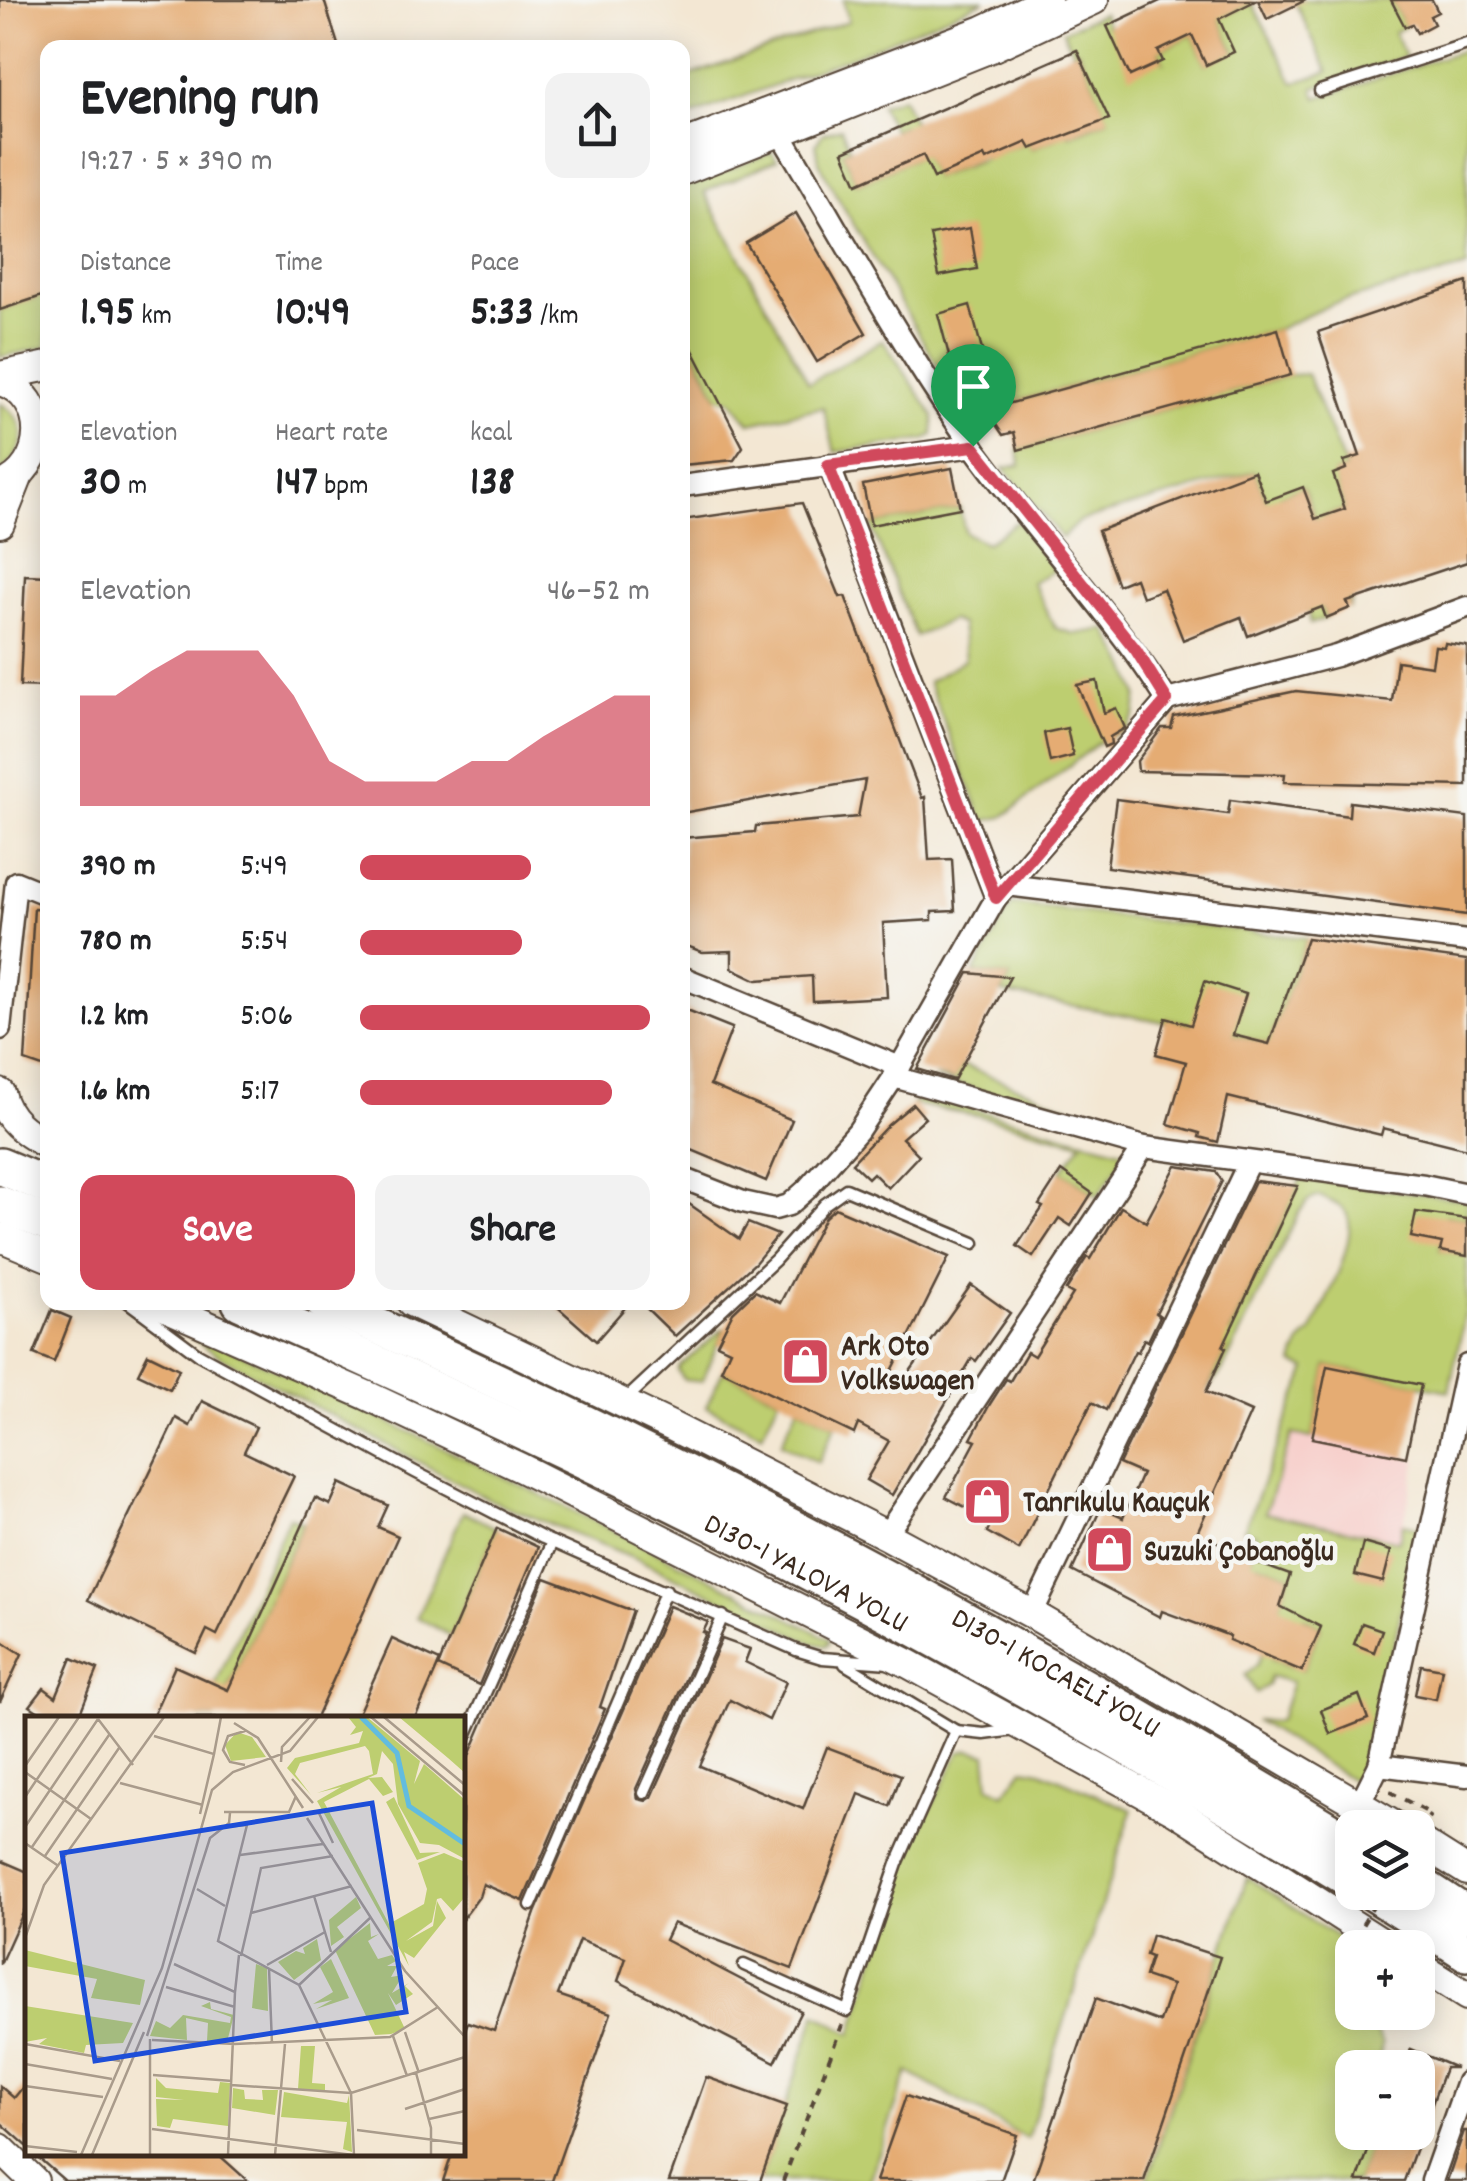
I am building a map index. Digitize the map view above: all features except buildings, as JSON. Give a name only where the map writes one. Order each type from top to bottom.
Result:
[{"type":"highway","points":[[0,1166],[40,1183]]},
{"type":"highway","points":[[0,1204],[40,1220]]},
{"type":"highway","name":"D130-1 YALOVA YOLU","points":[[258,1310],[578,1456],[899,1619],[1162,1765],[1335,1871]]},
{"type":"highway","name":"D130-1 KOCAELİ YOLU","points":[[340,1310],[757,1509],[1028,1653],[1335,1834]]},
{"type":"highway","points":[[1171,1734],[1345,1810]]},
{"type":"highway","points":[[1435,1870],[1467,1887]]},
{"type":"highway","points":[[1435,1906],[1467,1915]]},
{"type":"highway","points":[[1424,1910],[1467,1955]]},
{"type":"street","points":[[690,143],[983,30],[1047,0]]},
{"type":"street","points":[[690,169],[992,48],[1094,0]]},
{"type":"street","points":[[780,133],[973,446],[1136,650],[1167,700]]},
{"type":"street","points":[[0,379],[40,368]]},
{"type":"street","points":[[0,379],[23,395],[38,427],[37,446],[0,523]]},
{"type":"street","points":[[690,485],[973,446]]},
{"type":"street","points":[[828,465],[1002,892]]},
{"type":"street","points":[[690,1181],[760,1208],[775,1210],[788,1205],[858,1131],[1002,892],[1167,700],[1336,656],[1467,608]]},
{"type":"street","points":[[0,1029],[16,882],[40,892]]},
{"type":"street","points":[[1002,892],[1467,942]]},
{"type":"street","points":[[690,981],[897,1072],[1144,1147],[1467,1194]]},
{"type":"street","points":[[0,1093],[10,1118],[40,1141]]},
{"type":"street","points":[[886,1535],[1144,1147]]},
{"type":"street","points":[[1032,1614],[1249,1162]]},
{"type":"street","points":[[0,1237],[40,1254]]},
{"type":"street","points":[[172,1310],[504,1460],[910,1664],[1193,1821],[1362,1930]]},
{"type":"street","points":[[428,1310],[886,1535],[1032,1614],[1348,1810]]},
{"type":"street","points":[[1358,1810],[1379,1764],[1467,1365]]},
{"type":"street","points":[[1379,1764],[1467,1776]]},
{"type":"street","points":[[1435,1851],[1467,1871]]},
{"type":"street","points":[[1435,1976],[1467,1996]]},
{"type":"street","points":[[1432,2181],[1467,2082]]},
{"type":"street","points":[[0,2148],[34,2181]]},
{"type":"lane","points":[[1320,90],[1467,44]]},
{"type":"lane","points":[[623,1403],[754,1281],[825,1204],[846,1188],[974,1242]]},
{"type":"lane","points":[[139,1310],[198,1354],[552,1542],[796,1650],[838,1660],[910,1664]]},
{"type":"lane","points":[[465,1738],[552,1542]]},
{"type":"lane","points":[[531,1906],[666,1590]]},
{"type":"lane","points":[[644,1793],[722,1616]]},
{"type":"lane","points":[[838,1660],[956,1731],[984,1734],[1028,1728]]},
{"type":"lane","points":[[744,1965],[847,2011],[896,1864],[956,1731]]},
{"type":"path","points":[[1390,1792],[1423,1810]]},
{"type":"path","points":[[783,2181],[847,2011]]},
{"type":"shaded area","points":[[1292,1433],[1417,1459],[1400,1542],[1264,1514]]},
{"type":"green space","points":[[843,0],[985,0],[858,54],[690,116],[690,76],[849,21]]},
{"type":"green space","points":[[1210,0],[1226,15],[1252,3],[1294,83],[1328,72],[1294,0],[1391,0],[1405,27],[1394,32],[1405,57],[1313,88],[1317,98],[1467,49],[1467,267],[1332,304],[1278,329],[967,415],[835,193],[819,162],[816,144],[823,133],[841,128],[850,149],[843,152],[857,184],[915,158],[902,126],[893,130],[880,105],[902,97],[914,123],[910,126],[934,178],[1027,142],[1032,149],[1068,133],[1070,136],[1108,119],[1078,50],[1073,52],[1063,31],[1103,13],[1107,26],[1163,61],[1140,11],[1144,8],[1163,49],[1192,35],[1206,64],[1234,51]]},
{"type":"green space","points":[[772,152],[777,160],[704,192],[809,383],[883,340],[934,416],[933,435],[924,440],[835,452],[823,407],[750,423],[731,400],[718,397],[690,343],[690,185]]},
{"type":"green space","points":[[40,296],[40,348],[0,357],[0,310]]},
{"type":"green space","points":[[1307,374],[1346,469],[1334,474],[1345,509],[1324,516],[1352,601],[1350,608],[1303,487],[1280,496],[1326,618],[1310,624],[1309,612],[1254,471],[1079,521],[1062,538],[1004,468],[1021,465],[1018,450],[1291,375]]},
{"type":"green space","points":[[0,403],[18,420],[22,438],[15,455],[0,473]]},
{"type":"green space","points":[[960,508],[965,533],[986,543],[1018,521],[1055,570],[1032,582],[1055,628],[1075,634],[1106,629],[1138,695],[1135,715],[1126,730],[1101,741],[1003,817],[983,821],[928,682],[965,659],[961,624],[951,620],[916,636],[871,525]]},
{"type":"green space","points":[[1012,904],[1307,938],[1271,1039],[1273,1045],[1167,1018],[1165,1022],[1002,993],[1010,977],[974,973]]},
{"type":"green space","points":[[962,1065],[1100,1119],[1137,1127],[1137,1133],[934,1077],[954,1080]]},
{"type":"green space","points":[[923,1095],[1124,1151],[1123,1158],[1098,1196],[1061,1171],[1082,1143],[980,1116],[913,1104]]},
{"type":"green space","points":[[1301,1178],[1467,1200],[1467,1219],[1446,1216],[1440,1250],[1467,1256],[1467,1305],[1449,1391],[1327,1366],[1312,1438],[1292,1434],[1265,1513],[1399,1541],[1403,1524],[1420,1528],[1367,1763],[1359,1779],[1350,1779],[1255,1720],[1280,1719],[1292,1682],[1270,1676],[1267,1685],[1256,1693],[1245,1675],[1257,1665],[1265,1647],[1275,1650],[1272,1659],[1302,1671],[1321,1627],[1304,1618],[1297,1634],[1274,1621],[1290,1575],[1257,1563],[1250,1565],[1257,1535],[1244,1530],[1307,1369],[1293,1364],[1296,1354],[1312,1331],[1344,1256],[1349,1226],[1345,1212],[1320,1196],[1308,1200],[1222,1371],[1206,1392],[1226,1348],[1182,1326],[1190,1315],[1230,1333]]},
{"type":"green space","points":[[162,1318],[580,1514],[828,1638],[829,1643],[812,1643],[640,1560],[493,1501],[219,1356]]},
{"type":"green space","points":[[724,1328],[702,1381],[684,1380],[678,1370],[681,1365]]},
{"type":"green space","points":[[723,1371],[779,1398],[762,1434],[706,1407]]},
{"type":"green space","points":[[798,1407],[836,1425],[818,1462],[781,1443]]},
{"type":"green space","points":[[463,1512],[497,1528],[451,1636],[417,1617]]},
{"type":"green space","points":[[289,1517],[303,1523],[216,1716],[202,1716]]},
{"type":"green space","points":[[960,1752],[986,1754],[989,1786],[1004,1794],[1023,1768],[1041,1771],[1132,1810],[1027,2139],[908,2072],[869,2181],[760,2181],[816,2014],[852,2034],[908,1851]]},
{"type":"green space","points":[[1247,1877],[1335,1936],[1335,2030],[1372,2030],[1382,2044],[1381,2050],[1335,2050],[1335,2150],[1369,2150],[1357,2181],[1147,2181]]},
{"type":"place","name":"Ark Oto Volkswagen","points":[[806,1362]]},
{"type":"place","name":"Tanrıkulu Kauçuk","points":[[988,1501]]},
{"type":"place","name":"Suzuki Çobanoğlu","points":[[1109,1550]]},
{"type":"route","points":[[973,446],[1136,650],[1167,700],[996,898],[828,465],[973,446]]}]
